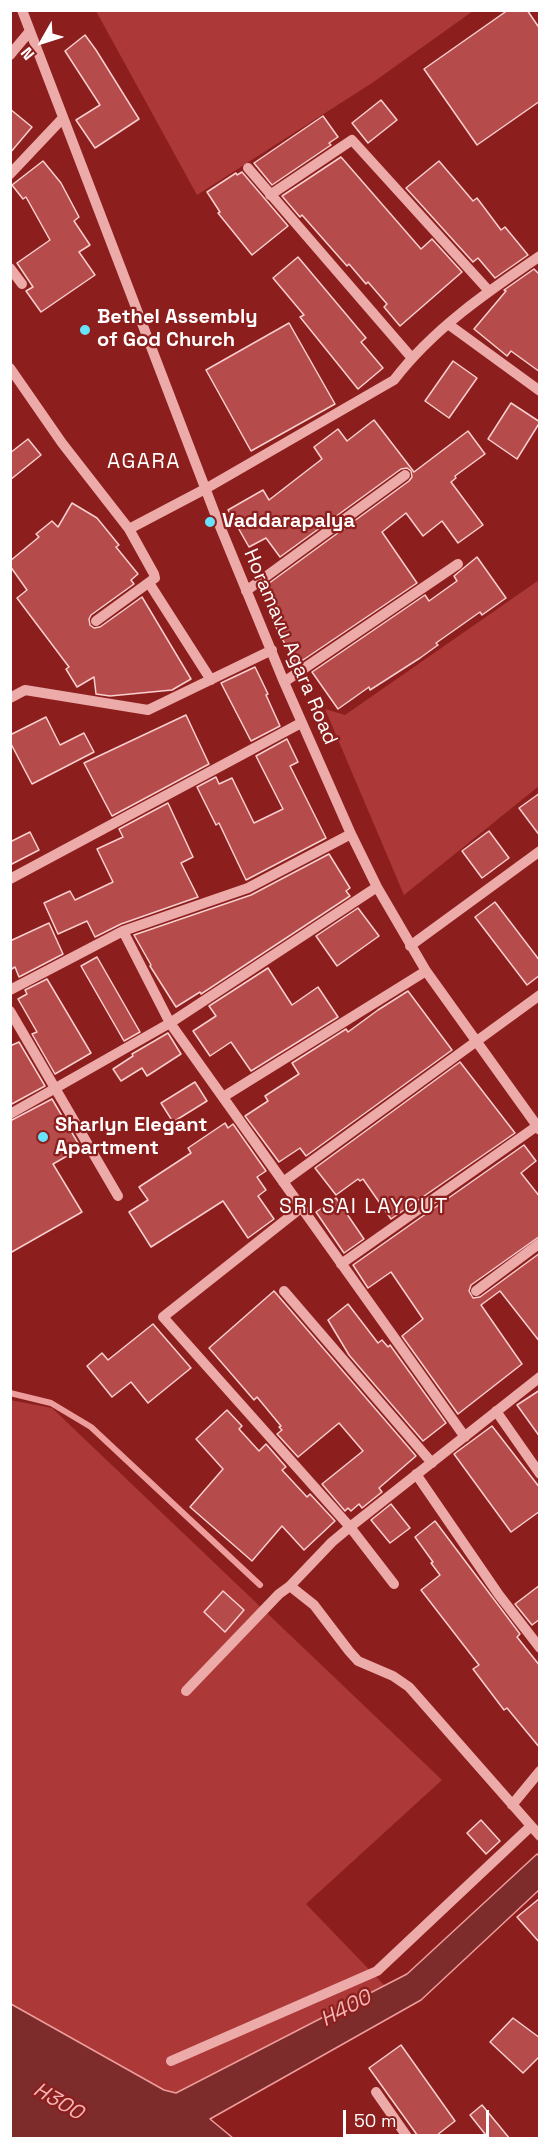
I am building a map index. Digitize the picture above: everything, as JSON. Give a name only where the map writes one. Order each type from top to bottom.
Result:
[{"type":"street","name":"Horamavu Agara Road","points":[[22,10],[62,119],[246,591],[301,723],[351,834],[410,946],[538,1128]]},
{"type":"street","points":[[10,55],[30,31]]},
{"type":"street","points":[[10,174],[62,119]]},
{"type":"street","points":[[270,195],[352,140],[489,291]]},
{"type":"street","points":[[248,168],[411,357]]},
{"type":"street","points":[[129,529],[207,488],[394,380],[411,357],[448,324],[489,291],[540,256]]},
{"type":"street","points":[[10,268],[22,284]]},
{"type":"street","points":[[448,324],[540,391]]},
{"type":"street","points":[[10,368],[62,443],[129,529],[154,574],[155,578],[96,621]]},
{"type":"street","points":[[246,591],[405,475]]},
{"type":"street","points":[[284,682],[458,564]]},
{"type":"street","points":[[148,583],[211,680]]},
{"type":"street","points":[[10,698],[25,690],[148,711],[272,650]]},
{"type":"street","points":[[10,879],[301,723]]},
{"type":"street","points":[[10,990],[123,931],[248,888],[351,834]]},
{"type":"street","points":[[410,946],[540,851]]},
{"type":"street","points":[[10,1114],[170,1023],[377,887]]},
{"type":"street","points":[[123,931],[170,1023],[465,1437]]},
{"type":"street","points":[[224,1097],[426,971]]},
{"type":"street","points":[[283,1182],[540,995]]},
{"type":"street","points":[[10,1011],[118,1196]]},
{"type":"street","points":[[341,1264],[538,1128]]},
{"type":"street","points":[[302,1208],[163,1317],[350,1527],[393,1584]]},
{"type":"street","points":[[476,1291],[540,1244]]},
{"type":"street","points":[[284,1291],[432,1463]]},
{"type":"street","points":[[186,1691],[279,1594],[350,1527],[540,1377]]},
{"type":"street","points":[[496,1412],[540,1474]]},
{"type":"street","points":[[416,1474],[499,1595],[540,1648]]},
{"type":"street","points":[[290,1586],[314,1605],[358,1661],[393,1676],[408,1687],[540,1836]]},
{"type":"street","points":[[512,1805],[540,1771]]},
{"type":"street","points":[[171,2061],[377,1971],[530,1827]]},
{"type":"street","points":[[376,2092],[408,2139]]},
{"type":"shaded area","points":[[96,11],[473,11],[372,83],[197,195]]},
{"type":"shaded area","points":[[539,580],[539,786],[404,895],[325,709],[345,715]]},
{"type":"shaded area","points":[[10,1400],[52,1408],[442,1780],[306,1904],[385,1986],[176,2093],[164,2090],[11,2004]]},
{"type":"water","points":[[537,1854],[539,1856],[539,1890],[421,2000],[210,2119],[233,2138],[11,2138],[11,2004],[164,2090],[176,2093],[407,1974]]},
{"type":"building","points":[[508,10],[527,10],[540,29],[540,101],[477,145],[424,69]]},
{"type":"building","points":[[85,35],[139,119],[95,148],[76,120],[100,105],[65,51]]},
{"type":"building","points":[[381,100],[397,120],[368,143],[352,123]]},
{"type":"building","points":[[10,109],[32,127],[10,153]]},
{"type":"building","points":[[323,116],[338,137],[329,143],[331,145],[272,185],[254,163]]},
{"type":"building","points":[[341,157],[421,249],[432,239],[462,272],[400,326],[384,307],[387,304],[368,282],[366,284],[349,264],[347,266],[282,196]]},
{"type":"building","points":[[43,161],[61,183],[79,217],[74,221],[90,245],[79,252],[95,275],[41,312],[26,291],[33,287],[17,263],[50,240],[26,197],[23,199],[12,185]]},
{"type":"building","points":[[439,161],[473,201],[477,198],[501,230],[505,227],[528,255],[495,278],[478,258],[473,262],[406,188]]},
{"type":"building","points":[[242,172],[288,226],[252,255],[218,213],[220,212],[207,192],[236,173],[237,175]]},
{"type":"building","points":[[298,257],[366,338],[361,342],[383,368],[358,389],[300,317],[304,315],[273,278]]},
{"type":"building","points":[[534,269],[540,275],[540,372],[511,351],[507,356],[474,329],[506,291],[504,290]]},
{"type":"building","points":[[289,323],[335,404],[251,451],[206,370]]},
{"type":"building","points":[[453,361],[477,378],[449,418],[425,401]]},
{"type":"building","points":[[511,403],[540,422],[517,459],[488,439]]},
{"type":"building","points":[[374,420],[414,472],[468,431],[485,454],[455,476],[456,478],[451,482],[483,525],[458,543],[442,521],[423,536],[406,513],[382,532],[417,583],[303,660],[295,663],[269,614],[275,610],[261,589],[409,481],[412,477],[411,471],[407,468],[401,469],[280,557],[266,538],[249,547],[228,510],[263,490],[269,500],[322,459],[314,447],[338,429],[347,441]]},
{"type":"building","points":[[28,439],[41,455],[10,480],[10,453]]},
{"type":"building","points":[[72,503],[97,518],[119,545],[116,547],[138,574],[131,580],[134,584],[91,615],[90,625],[94,628],[100,627],[142,597],[191,679],[172,690],[110,696],[96,694],[94,677],[77,687],[66,669],[69,667],[17,598],[27,590],[10,566],[10,561],[39,537],[36,534],[52,521],[58,527]]},
{"type":"building","points":[[477,557],[506,598],[482,615],[480,612],[436,643],[438,645],[420,658],[370,690],[369,687],[338,709],[312,672],[425,595],[429,601],[457,581],[454,576]]},
{"type":"building","points":[[255,667],[280,726],[251,741],[221,683]]},
{"type":"building","points":[[186,715],[209,764],[112,816],[84,763]]},
{"type":"building","points":[[46,717],[60,745],[84,733],[94,752],[32,784],[10,742],[10,735]]},
{"type":"building","points":[[287,739],[298,762],[290,766],[326,838],[246,880],[219,823],[216,825],[197,787],[216,777],[219,784],[232,778],[254,823],[283,809],[256,756]]},
{"type":"building","points":[[540,793],[540,836],[519,808]]},
{"type":"building","points":[[168,803],[193,857],[181,863],[198,897],[121,924],[95,937],[87,921],[58,934],[44,903],[70,891],[75,900],[113,882],[97,849],[123,837],[119,829]]},
{"type":"building","points":[[489,831],[509,858],[482,878],[462,851]]},
{"type":"building","points":[[30,832],[39,850],[10,865],[10,842]]},
{"type":"building","points":[[329,854],[350,888],[346,891],[350,896],[201,994],[200,992],[176,1007],[134,935],[251,895]]},
{"type":"building","points":[[495,902],[540,961],[540,975],[527,985],[475,917]]},
{"type":"building","points":[[358,908],[379,936],[337,966],[316,936]]},
{"type":"building","points":[[49,923],[63,954],[19,977],[15,967],[10,970],[10,941]]},
{"type":"building","points":[[97,957],[140,1032],[124,1041],[81,966]]},
{"type":"building","points":[[268,968],[292,1005],[318,987],[338,1017],[251,1071],[231,1042],[210,1056],[193,1031],[216,1016],[209,1006]]},
{"type":"building","points":[[47,979],[91,1053],[55,1074],[32,1034],[37,1032],[18,999],[27,994],[25,990]]},
{"type":"building","points":[[408,991],[452,1050],[306,1156],[300,1148],[279,1162],[245,1116],[268,1101],[265,1096],[299,1074],[292,1063],[346,1029],[348,1032]]},
{"type":"building","points":[[168,1033],[181,1054],[147,1076],[142,1068],[121,1081],[113,1069],[133,1056],[132,1054]]},
{"type":"building","points":[[19,1042],[45,1086],[10,1105],[10,1046]]},
{"type":"building","points":[[460,1062],[515,1133],[391,1219],[363,1179],[360,1181],[358,1179],[336,1195],[315,1168]]},
{"type":"building","points":[[195,1082],[207,1101],[173,1122],[161,1103]]},
{"type":"building","points":[[52,1099],[81,1148],[53,1164],[82,1212],[10,1253],[10,1121]]},
{"type":"building","points":[[225,1123],[228,1128],[233,1124],[266,1171],[257,1177],[266,1190],[258,1196],[274,1219],[248,1238],[223,1201],[151,1247],[129,1212],[148,1200],[139,1187],[191,1153],[188,1148]]},
{"type":"building","points":[[524,1145],[536,1161],[521,1173],[540,1197],[540,1236],[471,1285],[469,1291],[473,1298],[480,1297],[540,1253],[540,1342],[500,1291],[481,1305],[522,1364],[458,1414],[402,1336],[423,1319],[391,1272],[368,1288],[353,1265]]},
{"type":"building","points":[[336,1198],[364,1239],[344,1253],[316,1212]]},
{"type":"building","points":[[274,1291],[416,1456],[379,1488],[382,1492],[362,1508],[359,1504],[351,1511],[348,1508],[345,1511],[322,1484],[363,1451],[339,1423],[298,1457],[277,1434],[282,1430],[279,1427],[281,1426],[257,1397],[254,1400],[209,1348]]},
{"type":"building","points":[[348,1304],[378,1343],[382,1340],[388,1347],[390,1345],[446,1423],[423,1441],[349,1355],[328,1320]]},
{"type":"building","points":[[153,1324],[191,1368],[148,1403],[131,1382],[112,1397],[87,1366],[102,1353],[108,1360]]},
{"type":"building","points":[[540,1390],[540,1437],[517,1405]]},
{"type":"building","points":[[227,1410],[242,1426],[239,1429],[259,1451],[266,1444],[286,1467],[282,1470],[307,1497],[310,1494],[335,1521],[304,1550],[282,1526],[252,1561],[190,1507],[223,1469],[196,1439]]},
{"type":"building","points":[[492,1426],[540,1488],[540,1511],[511,1532],[454,1454]]},
{"type":"building","points":[[391,1504],[410,1528],[390,1543],[371,1520]]},
{"type":"building","points":[[435,1521],[520,1634],[517,1637],[540,1666],[540,1748],[507,1708],[504,1710],[473,1669],[479,1665],[421,1590],[440,1575],[415,1537]]},
{"type":"building","points":[[540,1585],[540,1619],[532,1625],[515,1604]]},
{"type":"building","points":[[223,1591],[244,1610],[225,1632],[204,1612]]},
{"type":"building","points":[[481,1820],[500,1841],[486,1854],[467,1833]]},
{"type":"building","points":[[540,1898],[540,1943],[517,1917]]},
{"type":"building","points":[[513,2018],[540,2038],[540,2056],[523,2073],[490,2042]]},
{"type":"building","points":[[401,2045],[455,2121],[432,2139],[420,2139],[369,2068]]},
{"type":"building","points":[[482,2105],[510,2139],[489,2139],[470,2115]]},
{"type":"waterway","points":[[10,1393],[51,1403],[91,1427],[260,1585]]},
{"type":"place","name":"Bethel Assembly of God Church","points":[[85,330]]},
{"type":"place","name":"Vaddarapalya","points":[[210,522]]},
{"type":"place","name":"Sharlyn Elegant Apartment","points":[[43,1137]]},
{"type":"district","name":"AGARA","points":[[144,462]]},
{"type":"district","name":"SRI SAI LAYOUT","points":[[364,1207]]},
{"type":"water label","name":"H400","points":[[346,2009]]},
{"type":"water label","name":"H300","points":[[58,2102]]}]
